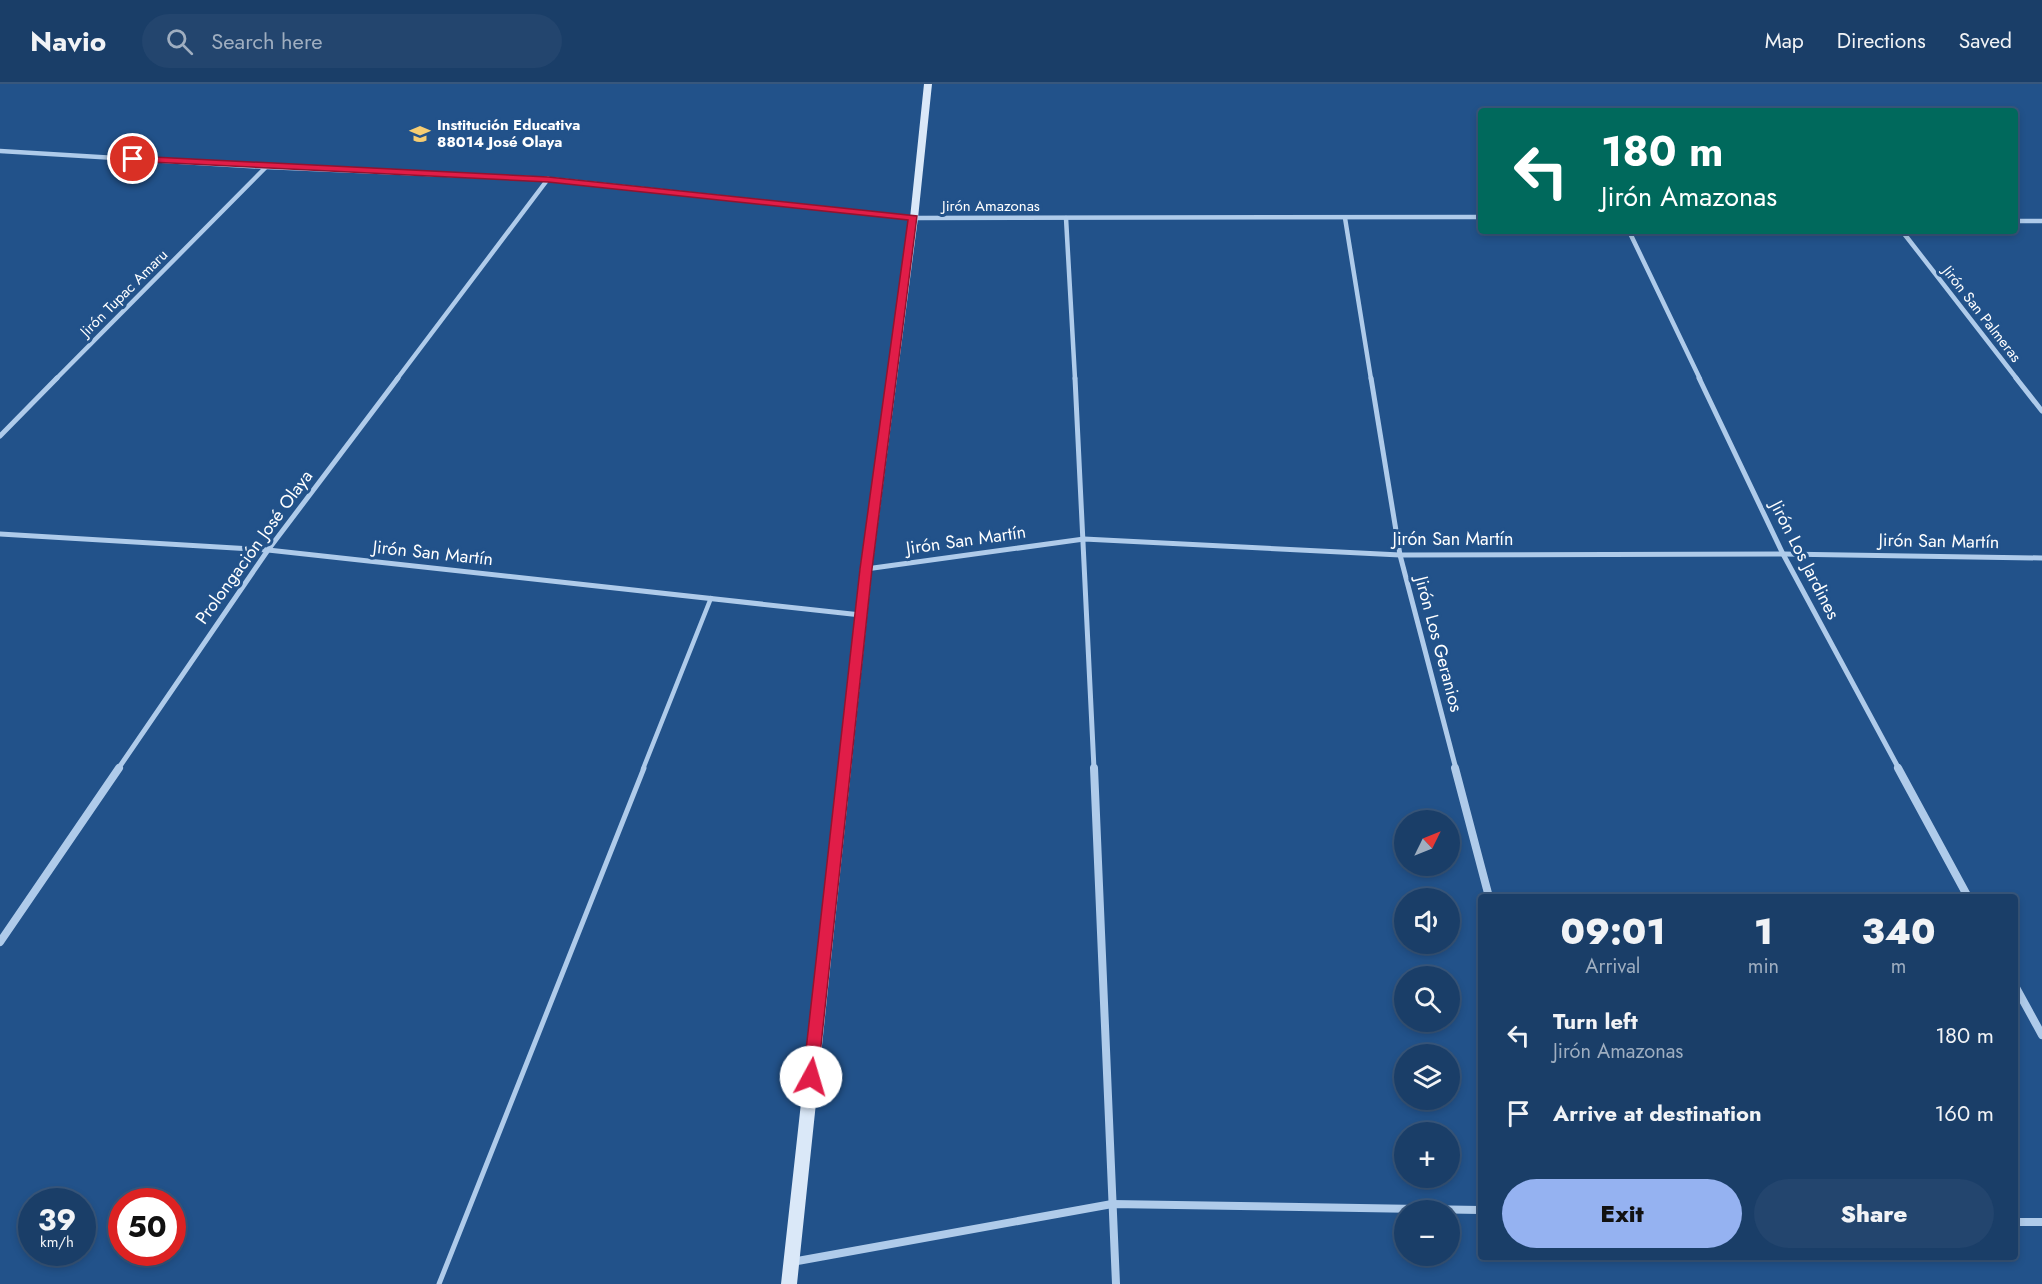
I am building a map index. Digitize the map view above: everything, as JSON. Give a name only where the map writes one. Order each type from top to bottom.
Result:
[{"type":"main road","points":[[789,1284],[866,569],[914,218],[928,84]]},
{"type":"street","name":"Jirón Amazonas","points":[[0,151],[266,167],[548,179],[914,218],[1478,217]]},
{"type":"street","name":"Jirón Tupac Amaru","points":[[0,436],[266,167]]},
{"type":"street","name":"Prolongación José Olaya","points":[[0,942],[268,550],[548,179]]},
{"type":"street","points":[[1066,218],[1084,539],[1116,1284]]},
{"type":"street","name":"Jirón Los Geranios","points":[[1345,218],[1401,555],[1488,894]]},
{"type":"street","points":[[2018,221],[2042,222]]},
{"type":"street","name":"Jirón Los Jardines","points":[[1630,234],[1783,554],[1966,894]]},
{"type":"street","name":"Jirón San Palmeras","points":[[1904,234],[2042,411]]},
{"type":"street","name":"Jirón San Martín","points":[[0,534],[268,550],[861,615]]},
{"type":"street","name":"Jirón San Martín","points":[[866,569],[1084,539],[1401,555],[1783,554],[2042,558]]},
{"type":"street","points":[[2018,991],[2042,1035]]},
{"type":"street","points":[[791,1262],[1112,1204],[1478,1210]]},
{"type":"street","points":[[2018,1222],[2042,1222]]},
{"type":"lane","points":[[439,1284],[711,598]]},
{"type":"place","name":"Institución Educativa 88014 José Olaya","points":[[420,134]]},
{"type":"route","points":[[133,159],[548,179],[914,218],[866,569],[811,1077]]}]
